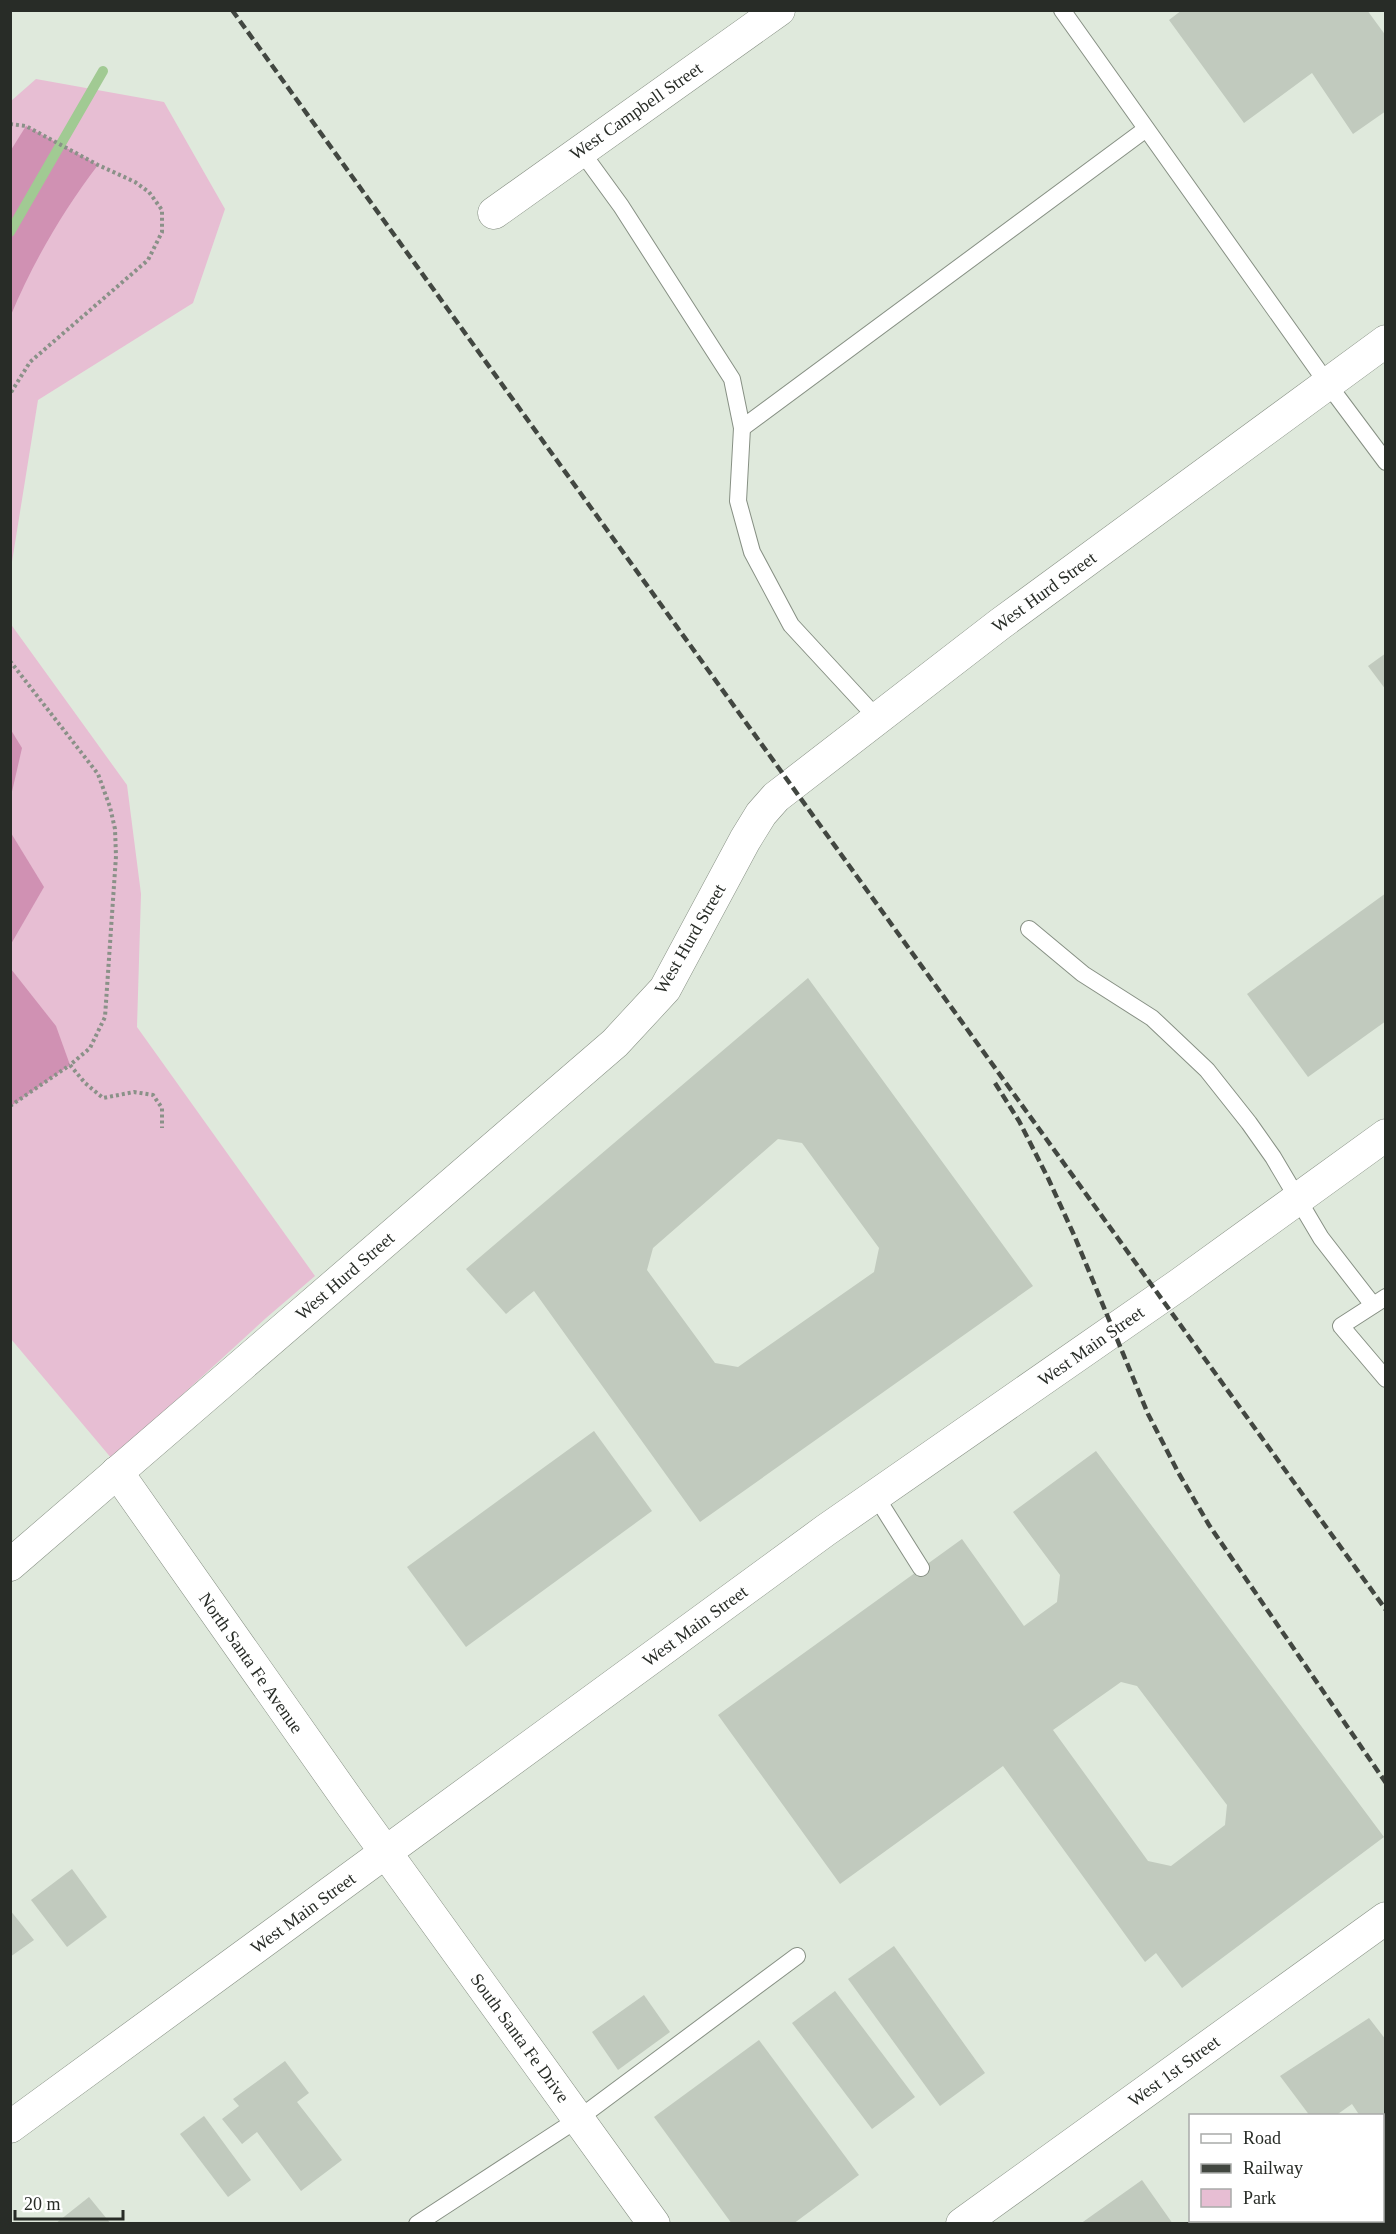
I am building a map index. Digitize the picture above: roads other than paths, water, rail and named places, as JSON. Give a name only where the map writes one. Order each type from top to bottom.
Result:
[{"type":"street","name":"West Campbell Street","points":[[494,213],[779,10]]},
{"type":"street","name":"West Hurd Street","points":[[10,1565],[615,1042],[666,989],[745,840],[761,814],[776,797],[1009,617],[1386,341]]},
{"type":"street","name":"West Main Street","points":[[10,2127],[875,1495],[1180,1284],[1386,1135]]},
{"type":"street","name":"North Santa Fe Avenue","points":[[117,1472],[386,1852]]},
{"type":"street","name":"South Santa Fe Drive","points":[[386,1852],[654,2223]]},
{"type":"street","name":"West 1st Street","points":[[962,2223],[1386,1918]]},
{"type":"lane","points":[[1062,10],[1327,383],[1386,462]]},
{"type":"lane","points":[[742,428],[1146,129]]},
{"type":"lane","points":[[581,151],[621,206],[732,379],[742,428],[738,501],[752,552],[791,626],[877,718]]},
{"type":"lane","points":[[1029,929],[1083,974],[1152,1018],[1207,1070],[1249,1123],[1321,1238],[1379,1301],[1341,1326],[1386,1379]]},
{"type":"lane","points":[[875,1495],[921,1568]]},
{"type":"lane","points":[[417,2223],[578,2120],[797,1956]]},
{"type":"waterway","points":[[10,232],[103,71]]},
{"type":"railway","points":[[232,10],[1386,1610]]},
{"type":"railway","points":[[995,1083],[1019,1121],[1048,1178],[1148,1414],[1178,1472],[1209,1525],[1386,1783]]}]
